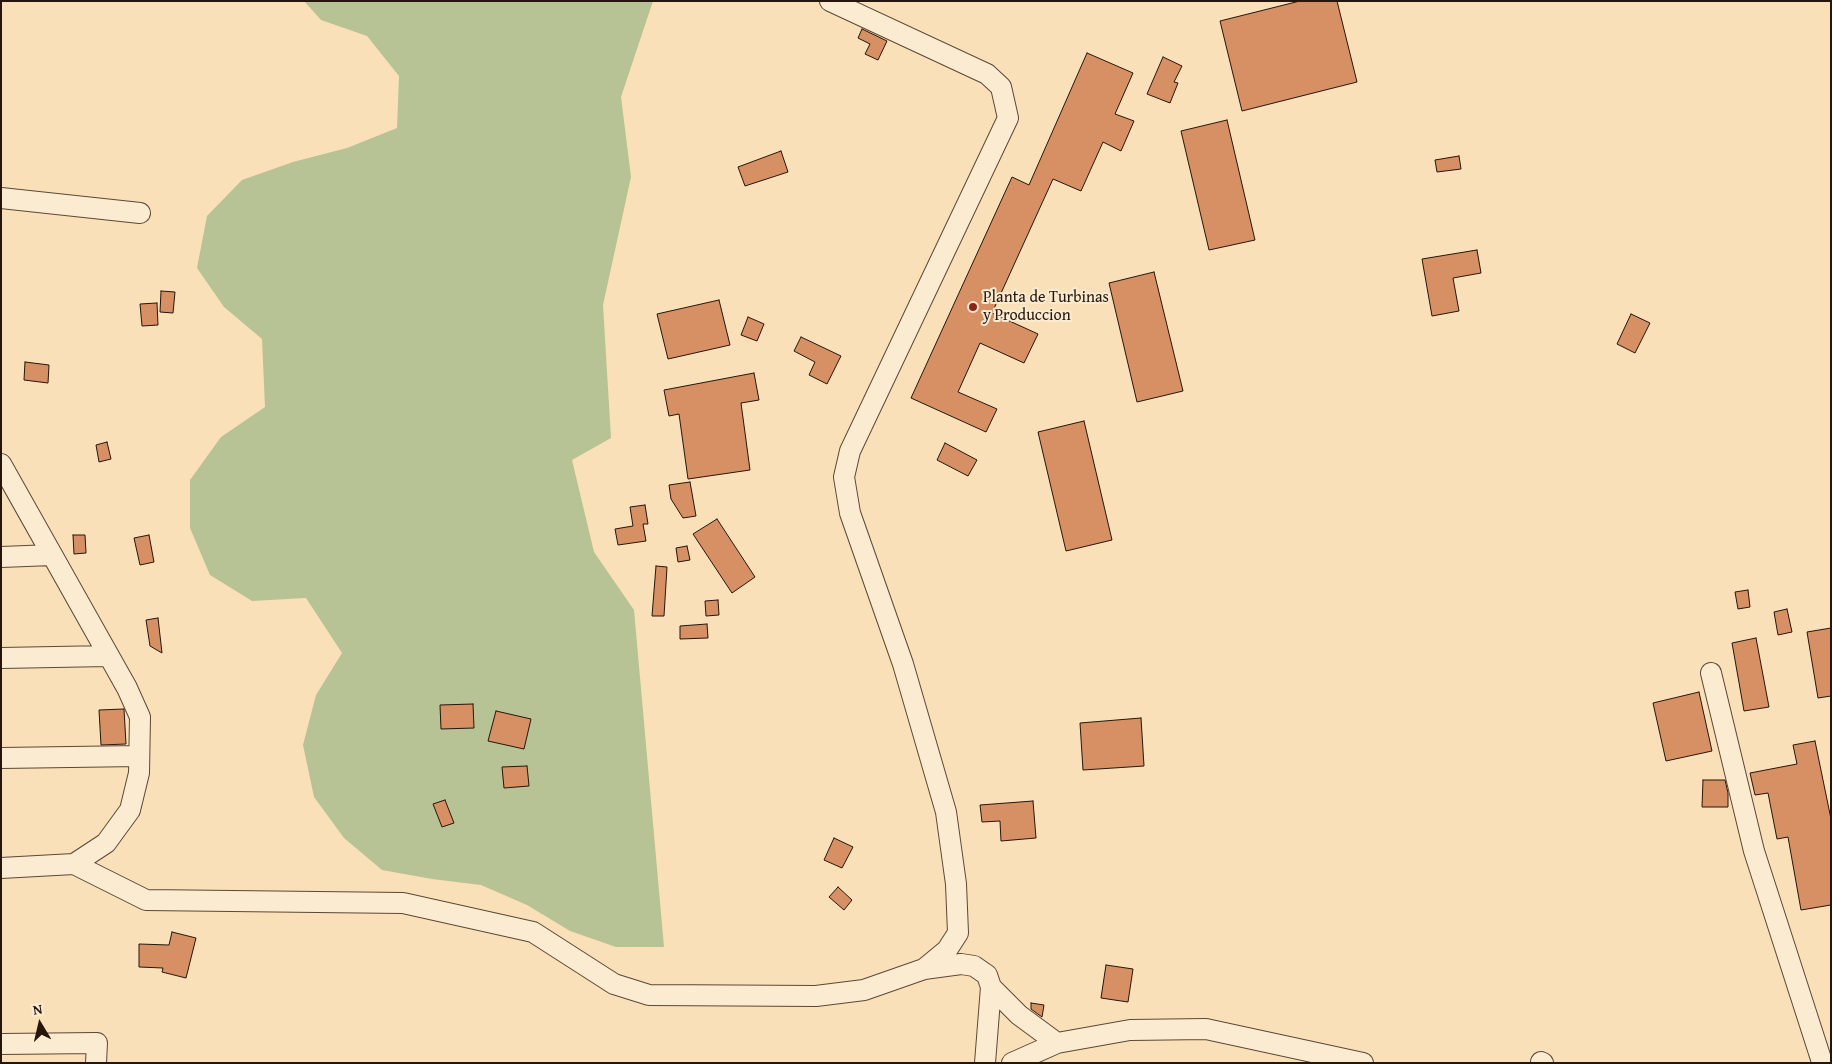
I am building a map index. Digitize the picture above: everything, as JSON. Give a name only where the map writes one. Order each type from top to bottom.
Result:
[{"type":"street","points":[[830,1],[987,74],[1001,87],[1008,118],[850,451],[844,477],[850,513],[902,664],[946,812],[956,884],[958,933],[947,950],[924,969]]},
{"type":"street","points":[[1,198],[140,213]]},
{"type":"street","points":[[1,464],[140,717],[139,773],[130,810],[106,843],[74,864]]},
{"type":"street","points":[[1,557],[52,555]]},
{"type":"street","points":[[1,658],[108,656]]},
{"type":"street","points":[[1711,673],[1754,851],[1825,1059]]},
{"type":"street","points":[[1,758],[139,756]]},
{"type":"street","points":[[1,868],[74,864],[146,900],[403,903],[533,932],[614,984],[649,995],[816,996],[864,990],[924,969],[961,964],[974,966],[987,975],[991,987],[984,1063]]},
{"type":"street","points":[[991,987],[1019,1015],[1057,1043]]},
{"type":"street","points":[[1012,1063],[1057,1043],[1130,1030],[1206,1029],[1363,1063]]},
{"type":"street","points":[[1,1044],[97,1043],[96,1063]]},
{"type":"green space","points":[[304,1],[653,1],[621,97],[631,177],[603,305],[611,438],[572,460],[594,552],[634,610],[664,947],[616,947],[570,931],[527,905],[481,885],[382,870],[344,838],[314,797],[303,745],[316,695],[342,653],[306,598],[252,601],[210,575],[190,528],[190,480],[221,437],[265,407],[262,339],[224,307],[197,268],[207,216],[242,180],[293,162],[347,148],[397,128],[399,76],[367,36],[321,20]]},
{"type":"building","points":[[1300,1],[1337,1],[1357,82],[1242,111],[1220,21]]},
{"type":"building","points":[[862,29],[887,41],[878,60],[865,54],[870,44],[858,38]]},
{"type":"building","name":"Planta de Turbinas y Produccion","points":[[1087,53],[1133,73],[1115,114],[1134,121],[1121,151],[1103,142],[1081,191],[1053,179],[992,313],[1038,334],[1024,363],[980,343],[958,392],[997,409],[986,432],[911,398],[1012,177],[1029,185]]},
{"type":"building","points":[[1163,57],[1182,66],[1174,82],[1178,83],[1170,103],[1147,94]]},
{"type":"building","points":[[1227,120],[1255,240],[1209,250],[1181,131]]},
{"type":"building","points":[[781,151],[788,172],[745,186],[738,167]]},
{"type":"building","points":[[1459,156],[1461,169],[1437,172],[1435,160]]},
{"type":"building","points":[[1477,250],[1481,273],[1453,278],[1459,311],[1432,316],[1422,259]]},
{"type":"building","points":[[1154,272],[1183,391],[1137,402],[1109,283]]},
{"type":"building","points":[[161,291],[175,292],[173,313],[160,312]]},
{"type":"building","points":[[719,300],[730,345],[668,359],[657,314]]},
{"type":"building","points":[[157,303],[158,325],[142,326],[140,304]]},
{"type":"building","points":[[1631,314],[1650,323],[1635,353],[1617,344]]},
{"type":"building","points":[[748,317],[764,324],[757,341],[741,335]]},
{"type":"building","points":[[801,337],[841,356],[827,384],[809,375],[815,362],[794,351]]},
{"type":"building","points":[[25,362],[49,365],[48,383],[24,380]]},
{"type":"building","points":[[754,373],[759,400],[741,403],[750,470],[688,479],[679,414],[669,416],[664,390]]},
{"type":"building","points":[[1084,421],[1112,540],[1066,551],[1038,432]]},
{"type":"building","points":[[107,442],[111,459],[99,462],[96,445]]},
{"type":"building","points":[[945,443],[977,460],[968,476],[937,460]]},
{"type":"building","points":[[690,482],[696,516],[683,518],[671,499],[669,485]]},
{"type":"building","points":[[645,505],[648,524],[643,524],[646,541],[618,545],[615,529],[633,526],[630,507]]},
{"type":"building","points":[[717,519],[755,577],[732,593],[693,534]]},
{"type":"building","points":[[73,535],[85,535],[86,553],[74,554]]},
{"type":"building","points":[[149,535],[154,562],[140,565],[134,538]]},
{"type":"building","points":[[687,546],[690,560],[678,562],[676,548]]},
{"type":"building","points":[[656,566],[667,567],[664,616],[652,616]]},
{"type":"building","points":[[1748,590],[1750,607],[1738,609],[1735,592]]},
{"type":"building","points":[[718,600],[719,615],[706,616],[705,601]]},
{"type":"building","points":[[1787,609],[1792,632],[1778,635],[1774,612]]},
{"type":"building","points":[[158,618],[162,653],[150,646],[146,620]]},
{"type":"building","points":[[707,624],[708,638],[680,639],[680,626]]},
{"type":"building","points":[[1831,628],[1831,696],[1818,698],[1807,632]]},
{"type":"building","points":[[1756,638],[1769,707],[1744,711],[1732,643]]},
{"type":"building","points":[[1699,692],[1712,751],[1666,761],[1653,703]]},
{"type":"building","points":[[473,704],[474,728],[441,729],[440,705]]},
{"type":"building","points":[[124,709],[126,744],[101,745],[99,710]]},
{"type":"building","points":[[496,711],[531,719],[524,749],[488,741]]},
{"type":"building","points":[[1141,718],[1144,766],[1083,770],[1080,723]]},
{"type":"building","points":[[1815,741],[1831,819],[1831,905],[1801,910],[1788,837],[1777,839],[1768,793],[1755,795],[1750,773],[1797,764],[1793,745]]},
{"type":"building","points":[[527,766],[529,786],[504,788],[502,767]]},
{"type":"building","points":[[1703,780],[1725,780],[1728,793],[1728,807],[1702,807]]},
{"type":"building","points":[[445,800],[454,823],[442,827],[433,804]]},
{"type":"building","points":[[1033,801],[1036,838],[1001,841],[1000,821],[982,822],[980,805]]},
{"type":"building","points":[[834,838],[853,847],[842,868],[824,860]]},
{"type":"building","points":[[838,887],[852,900],[844,910],[829,897]]},
{"type":"building","points":[[172,932],[196,938],[186,978],[162,972],[163,968],[139,967],[139,944],[169,945]]},
{"type":"building","points":[[1106,965],[1133,969],[1128,1002],[1101,998]]},
{"type":"building","points":[[1031,1003],[1044,1005],[1042,1017],[1031,1009]]},
{"type":"place","name":"Planta de Turbinas y Produccion","points":[[973,307]]}]
